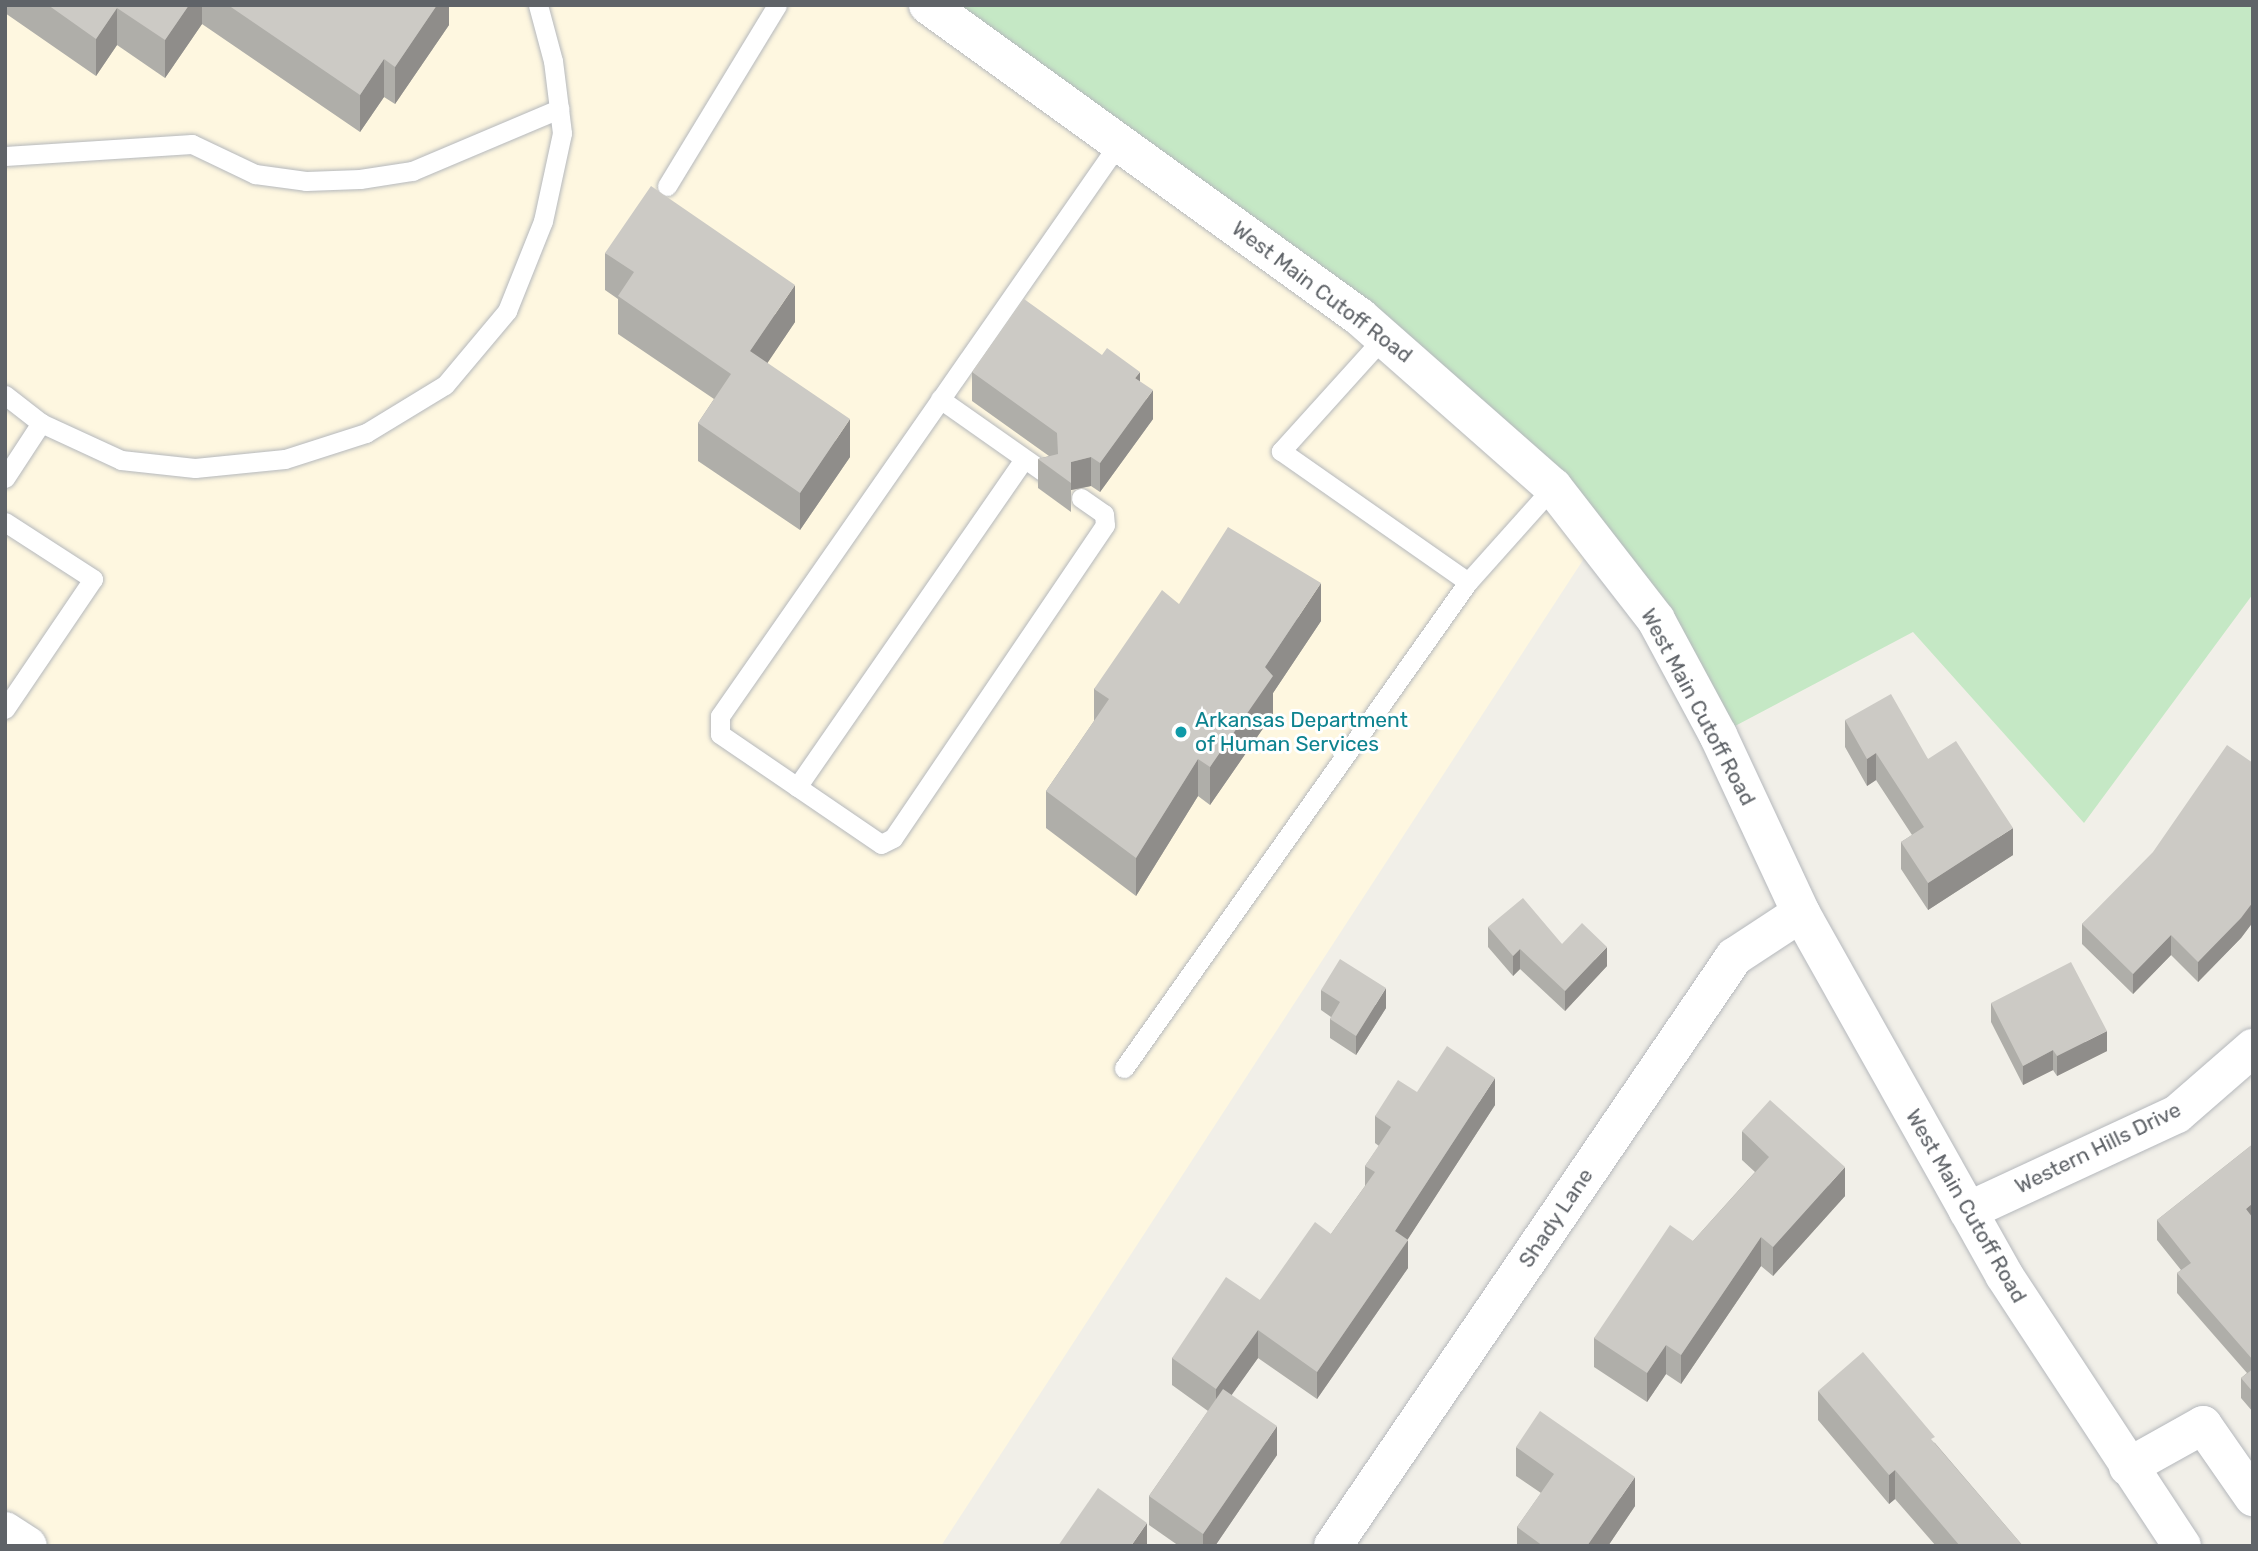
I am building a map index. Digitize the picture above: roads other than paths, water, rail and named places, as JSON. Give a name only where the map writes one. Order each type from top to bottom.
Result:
[{"type":"main road","name":"West Main Cutoff Road","points":[[928,5],[1384,337],[1553,486],[1656,620],[1718,735],[1801,913],[1968,1211],[2039,1331],[2182,1546]]},
{"type":"main road","name":"Shady Lane","points":[[1333,1546],[1734,957],[1801,913]]},
{"type":"main road","name":"Western Hills Drive","points":[[1968,1211],[2177,1114],[2253,1048]]},
{"type":"main road","points":[[2128,1467],[2203,1425],[2253,1497]]},
{"type":"main road","points":[[5,1531],[28,1546]]},
{"type":"lane","points":[[5,395],[41,423],[121,460],[195,468],[285,460],[366,433],[445,385],[507,311],[543,221],[562,133],[553,61],[538,5]]},
{"type":"lane","points":[[667,186],[777,5]]},
{"type":"lane","points":[[5,156],[192,144],[255,174],[306,181],[360,179],[412,171],[559,109]]},
{"type":"lane","points":[[1082,498],[1104,514],[1105,525],[893,838],[881,844],[720,734],[720,716],[1119,143]]},
{"type":"lane","points":[[1384,337],[1280,451],[1468,582]]},
{"type":"lane","points":[[940,399],[1048,475]]},
{"type":"lane","points":[[5,478],[41,423]]},
{"type":"lane","points":[[797,788],[1024,459]]},
{"type":"lane","points":[[1124,1068],[1468,582],[1553,486]]},
{"type":"lane","points":[[5,522],[93,579],[5,709]]},
{"type":"place","name":"Arkansas Department of Human Services","points":[[1181,732]]}]
